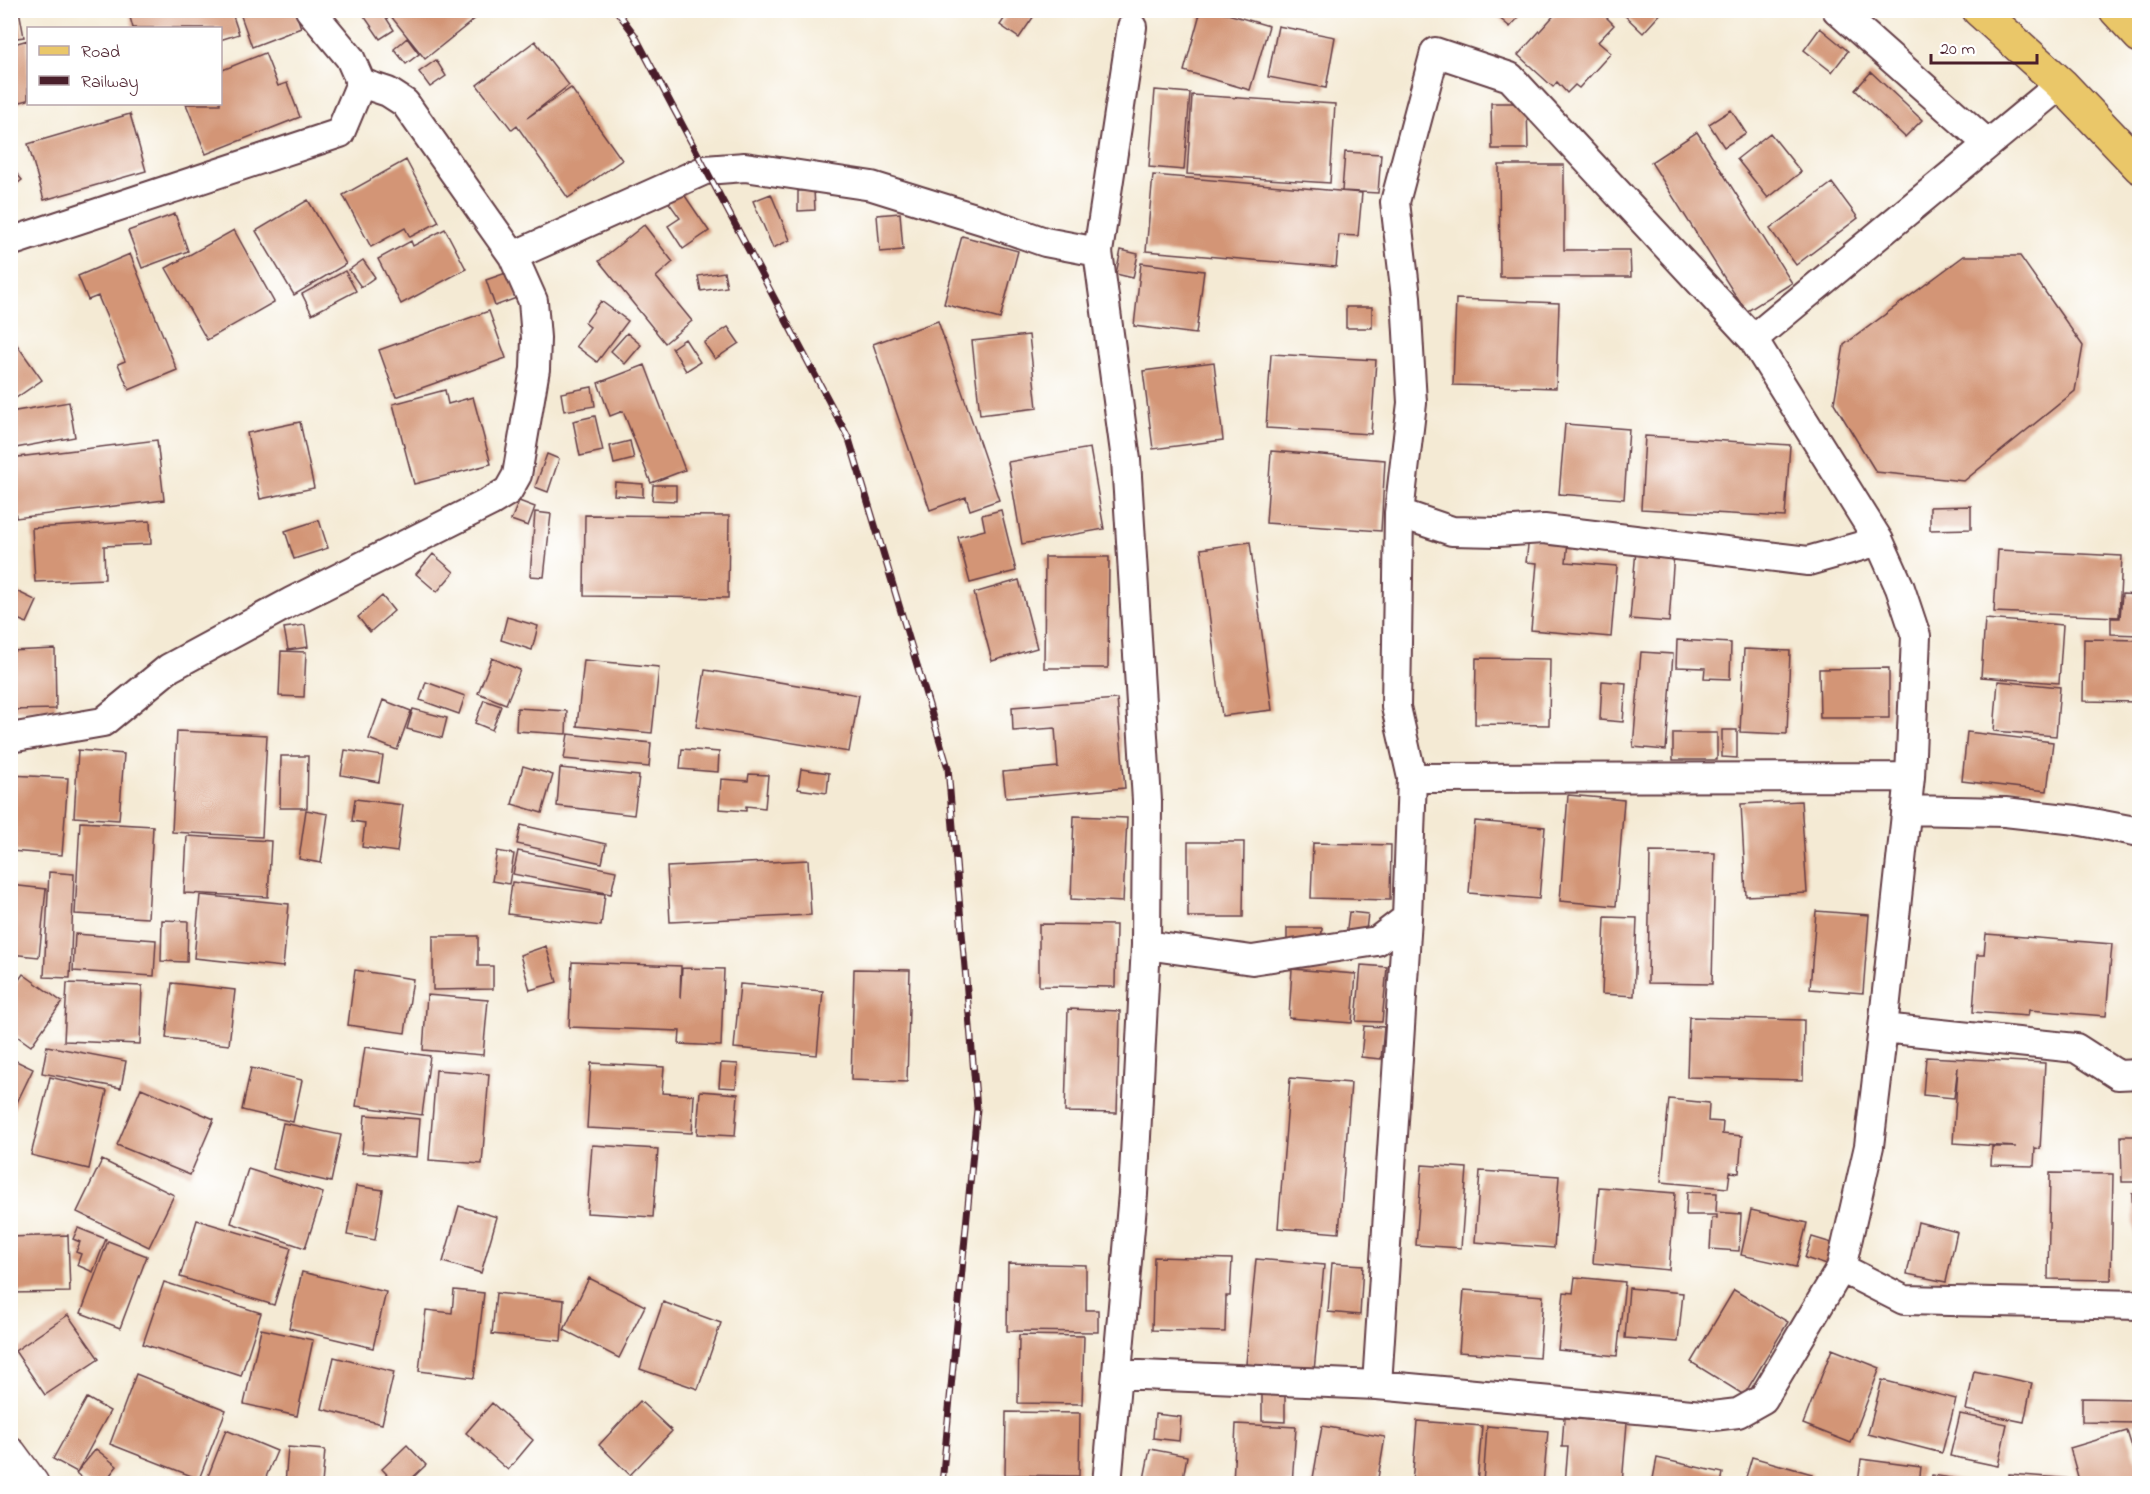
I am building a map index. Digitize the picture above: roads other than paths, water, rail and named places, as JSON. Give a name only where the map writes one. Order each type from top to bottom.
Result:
[{"type":"main road","points":[[1979,10],[2061,84],[2139,167]]},
{"type":"main road","points":[[2116,10],[2139,36]]},
{"type":"street","points":[[10,242],[340,133],[361,83],[350,58],[310,10]]},
{"type":"street","points":[[1837,10],[1988,144]]},
{"type":"street","points":[[1107,1484],[1133,1194],[1146,945],[1147,801],[1126,460],[1098,252],[1132,27]]},
{"type":"street","points":[[1117,1374],[1377,1385],[1713,1416],[1738,1413],[1763,1399],[1841,1268],[1869,1146],[1884,1028],[1910,777],[1916,636],[1900,588],[1879,541],[1753,339],[1510,77],[1435,52],[1395,202],[1406,297],[1412,403],[1399,513],[1396,707],[1412,778],[1407,918],[1377,1385]]},
{"type":"street","points":[[10,738],[103,722],[169,668],[291,602],[490,502],[508,491],[517,475],[535,369],[536,338],[533,301],[513,256],[405,103],[388,92],[361,83]]},
{"type":"street","points":[[1753,339],[2061,84]]},
{"type":"street","points":[[513,256],[705,170],[745,167],[872,186],[1045,242],[1098,252]]},
{"type":"street","points":[[1399,513],[1452,531],[1498,532],[1544,529],[1808,561],[1879,541]]},
{"type":"street","points":[[1412,778],[1910,777]]},
{"type":"street","points":[[1906,810],[2005,812],[2076,820],[2139,832]]},
{"type":"street","points":[[1146,945],[1252,960],[1377,941],[1407,918]]},
{"type":"street","points":[[1884,1028],[2076,1048],[2118,1075],[2139,1074]]},
{"type":"street","points":[[1841,1268],[1904,1300],[2139,1305]]},
{"type":"street","points":[[10,1454],[32,1484]]},
{"type":"railway","points":[[616,10],[634,34],[849,439],[948,768],[977,1109],[942,1484]]}]
